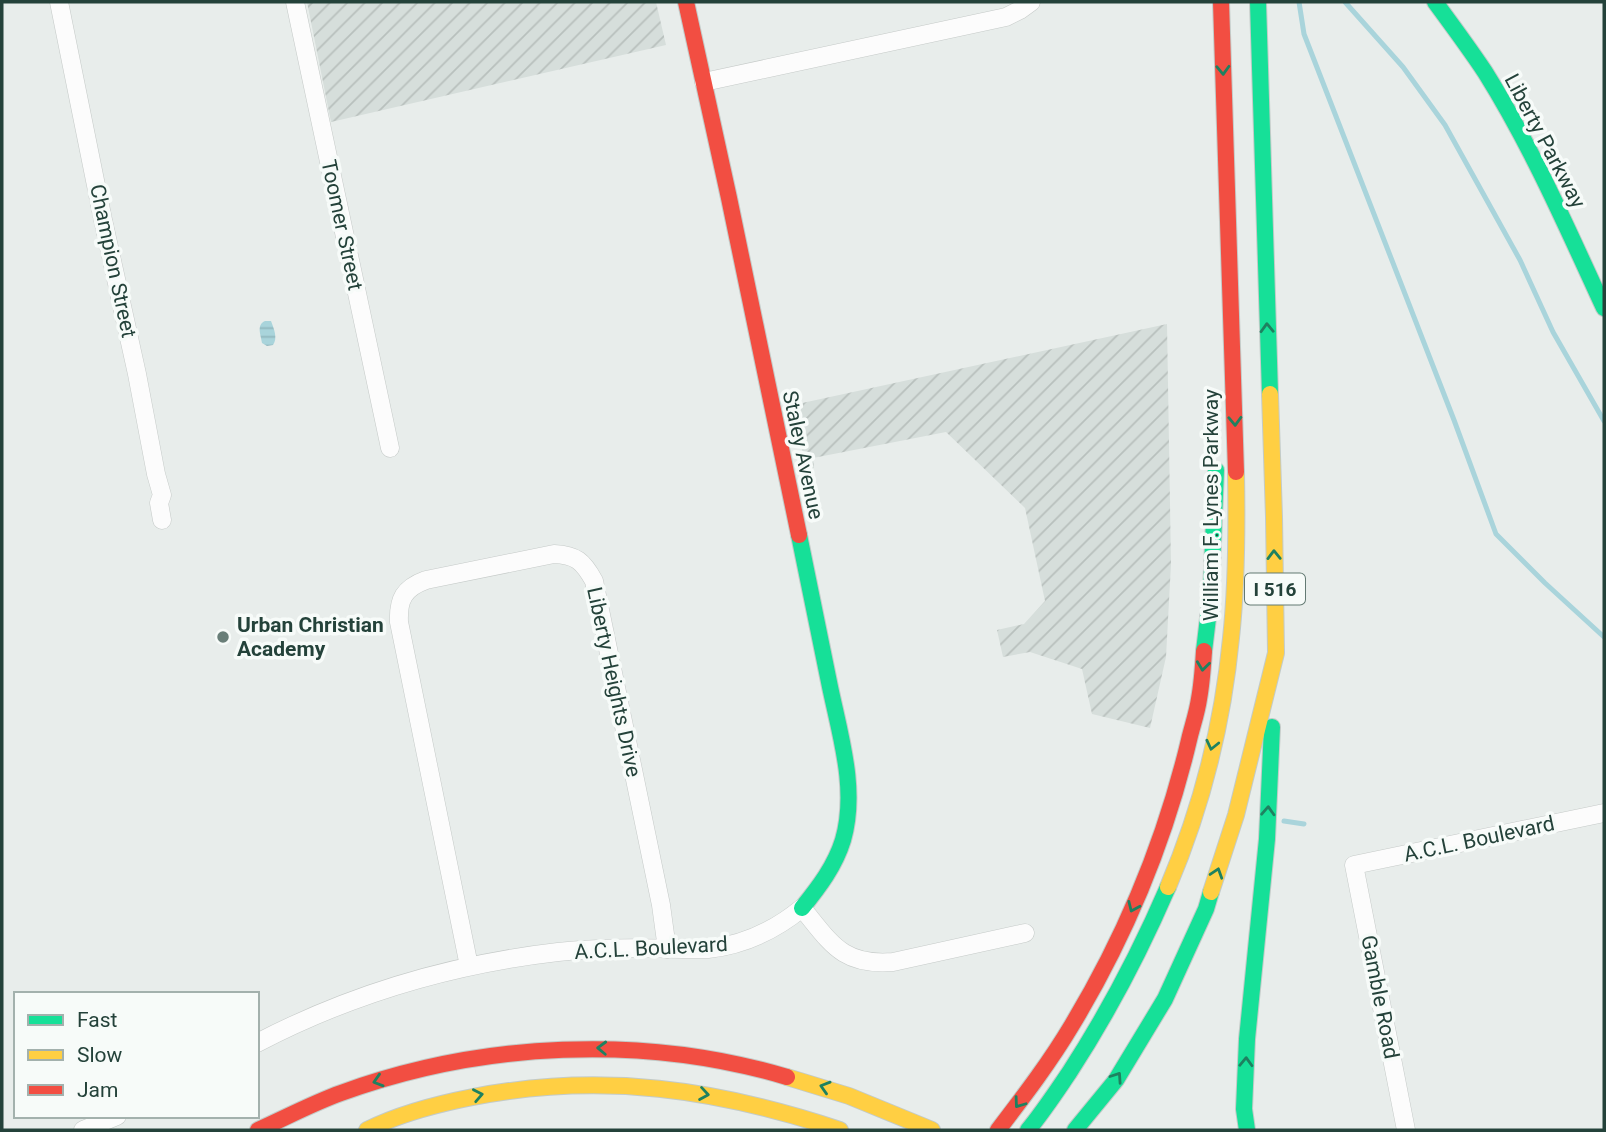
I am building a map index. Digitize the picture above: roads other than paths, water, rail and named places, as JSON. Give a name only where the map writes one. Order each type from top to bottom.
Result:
[{"type":"main road","name":"Staley Avenue","points":[[686,2],[729,198],[848,783],[848,819],[840,849],[824,881],[802,908]]},
{"type":"main road","name":"William F. Lynes Parkway","points":[[1027,1130],[1099,1027],[1159,909],[1184,846],[1204,778],[1230,656],[1237,531],[1221,2]]},
{"type":"main road","name":"I 516","points":[[1075,1130],[1116,1080],[1164,999],[1206,909],[1236,815],[1276,653],[1258,2]]},
{"type":"main road","name":"Liberty Parkway","points":[[1435,2],[1465,40],[1522,135],[1604,308]]},
{"type":"main road","points":[[1218,398],[1220,305],[1228,206]]},
{"type":"main road","points":[[998,1130],[1040,1074],[1100,977],[1134,906],[1167,826],[1199,699],[1211,593],[1216,452]]},
{"type":"main road","points":[[1247,1130],[1244,1109],[1247,1039],[1266,839],[1276,653]]},
{"type":"main road","points":[[258,1130],[294,1111],[412,1070],[472,1057],[534,1050],[595,1048],[653,1051],[713,1059],[785,1075],[890,1110],[932,1130]]},
{"type":"main road","points":[[367,1130],[394,1116],[477,1095],[537,1086],[595,1084],[707,1094],[765,1107],[840,1130]]},
{"type":"street","name":"Champion Street","points":[[59,2],[162,495],[159,503],[162,520]]},
{"type":"street","name":"Toomer Street","points":[[295,2],[390,448]]},
{"type":"street","points":[[704,82],[1006,17],[1031,2]]},
{"type":"street","name":"Liberty Heights Drive","points":[[469,966],[398,608],[408,590],[416,583],[554,554],[575,557],[594,581],[661,905],[667,949]]},
{"type":"street","name":"A.C.L. Boulevard","points":[[1354,865],[1604,813]]},
{"type":"street","name":"Gamble Road","points":[[1354,865],[1406,1130]]},
{"type":"street","points":[[802,908],[838,950],[854,959],[872,963],[892,962],[1025,933]]},
{"type":"street","name":"A.C.L. Boulevard","points":[[259,1042],[361,996],[469,966],[560,952],[708,949],[741,943],[775,928],[802,908]]},
{"type":"street","points":[[83,1130],[112,1118]]},
{"type":"water","points":[[265,321],[271,321],[273,327],[273,345],[262,343],[260,328]]},
{"type":"waterway","points":[[1299,2],[1304,34],[1496,534],[1604,637]]},
{"type":"waterway","points":[[1345,2],[1403,67],[1445,125],[1520,260],[1553,332],[1604,421]]},
{"type":"waterway","points":[[1284,821],[1304,824]]},
{"type":"place","name":"Urban Christian Academy","points":[[223,637]]}]
